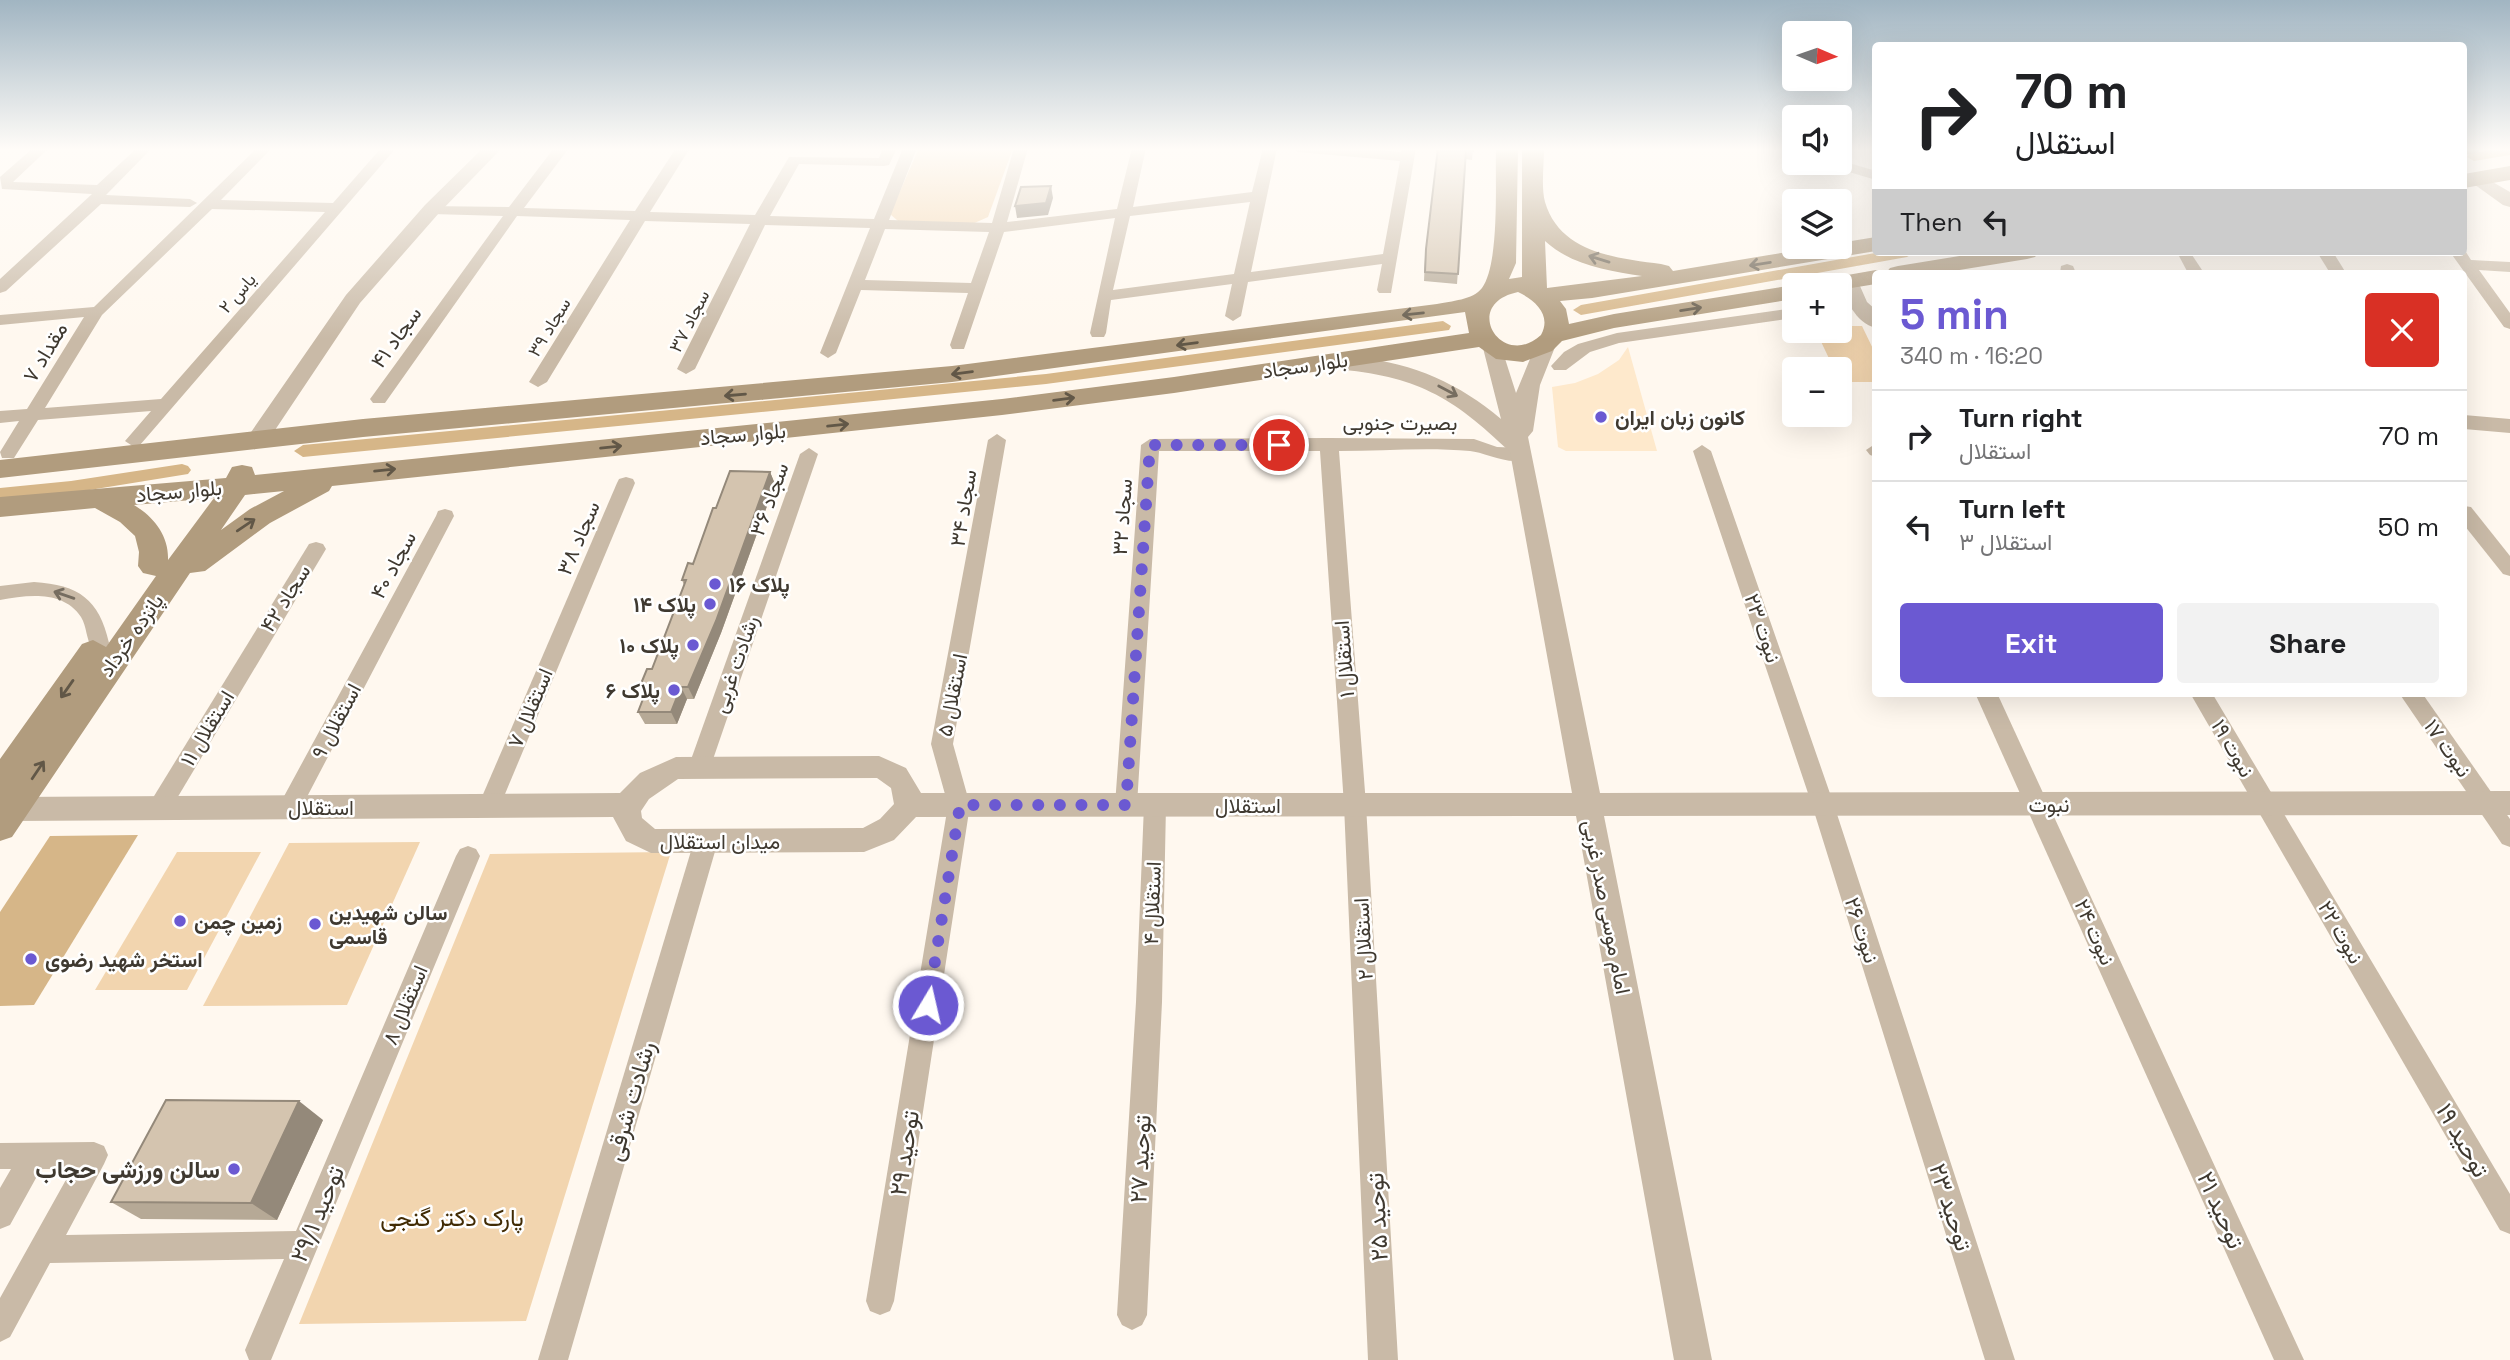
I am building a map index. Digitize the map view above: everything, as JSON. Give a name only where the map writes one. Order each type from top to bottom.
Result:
[{"type":"main road","points":[[1505,211],[1504,263],[1474,314],[1476,327],[1488,344],[1511,355],[1527,354],[1550,339],[1614,321],[1782,294]]},
{"type":"main road","points":[[1533,211],[1539,292],[1555,310],[1557,323],[1550,339]]},
{"type":"main road","points":[[1538,211],[1551,234],[1576,252],[1627,266],[1690,275]]},
{"type":"main road","points":[[1487,296],[1512,284],[1539,292],[1690,275],[1872,245]]},
{"type":"main road","points":[[1916,270],[2002,256]]},
{"type":"main road","points":[[1852,289],[1872,279]]},
{"type":"main road","name":"بلوار سجاد","points":[[4,462],[952,374],[1437,311],[1487,296]]},
{"type":"main road","name":"بلوار سجاد","points":[[0,507],[224,487],[1002,407],[1488,344]]},
{"type":"main road","name":"پانزده خرداد","points":[[4,807],[155,599],[224,487],[257,440]]},
{"type":"main road","points":[[155,599],[215,547],[260,516],[309,488],[350,473]]},
{"type":"main road","name":"پانزده خرداد","points":[[4,807],[99,643],[153,566],[224,487]]},
{"type":"main road","points":[[97,498],[140,521],[153,544],[153,566]]},
{"type":"street","points":[[0,288],[81,211]]},
{"type":"street","name":"مقداد ۷","points":[[4,462],[95,313],[105,307],[202,211]]},
{"type":"street","name":"یاس ۲","points":[[134,441],[334,211]]},
{"type":"street","name":"پانزده خرداد","points":[[257,440],[353,299],[430,211]]},
{"type":"street","points":[[499,211],[998,228],[1147,211]]},
{"type":"street","name":"سجاد ۳۹","points":[[538,382],[643,211]]},
{"type":"street","name":"سجاد ۳۷","points":[[686,369],[765,211]]},
{"type":"street","points":[[828,353],[883,211]]},
{"type":"street","points":[[958,345],[1003,211]]},
{"type":"street","points":[[1098,334],[1123,211]]},
{"type":"street","points":[[1233,316],[1255,211]]},
{"type":"street","points":[[1385,290],[1397,211]]},
{"type":"street","name":"سجاد ۴۱","points":[[379,399],[513,212]]},
{"type":"street","points":[[2187,256],[2194,270]]},
{"type":"street","points":[[1104,296],[1389,258]]},
{"type":"street","points":[[2462,258],[2510,267]]},
{"type":"street","points":[[2462,258],[2510,324]]},
{"type":"street","points":[[855,285],[978,288]]},
{"type":"street","points":[[1852,302],[1872,319]]},
{"type":"street","points":[[0,320],[95,313]]},
{"type":"street","points":[[1560,366],[1584,348],[1617,338],[1782,315]]},
{"type":"street","name":"امام موسی صدر غربی","points":[[1550,339],[1529,380],[1523,408],[1521,451],[1693,1360]]},
{"type":"street","points":[[1488,344],[1521,451]]},
{"type":"street","points":[[1335,362],[1396,370],[1437,385],[1467,401],[1493,421],[1521,451]]},
{"type":"street","points":[[0,417],[165,404]]},
{"type":"street","points":[[2467,407],[2510,410]]},
{"type":"street","points":[[2467,422],[2510,426]]},
{"type":"street","name":"سجاد ۳۴","points":[[973,583],[997,440]]},
{"type":"street","name":"استقلال ۱","points":[[1329,444],[1355,805]]},
{"type":"street","name":"بصیرت جنوبی","points":[[1150,445],[1474,445],[1495,453],[1521,451]]},
{"type":"street","name":"سجاد ۳۲","points":[[1126,805],[1150,445]]},
{"type":"street","name":"نبوت ۲۳","points":[[1702,451],[1823,805]]},
{"type":"street","name":"سجاد ۳۶","points":[[771,560],[809,454]]},
{"type":"street","name":"سجاد ۳۸","points":[[571,610],[626,482]]},
{"type":"street","name":"سجاد ۴۰","points":[[382,635],[445,516]]},
{"type":"street","points":[[2467,516],[2510,569]]},
{"type":"street","name":"سجاد ۴۲","points":[[255,648],[316,549]]},
{"type":"street","name":"رشادت غربی","points":[[699,768],[771,560]]},
{"type":"street","name":"استقلال ۵","points":[[960,805],[942,744],[973,583]]},
{"type":"street","points":[[0,593],[40,588],[72,596],[85,606],[92,616],[99,643]]},
{"type":"street","name":"استقلال ۷","points":[[489,806],[571,610]]},
{"type":"street","name":"استقلال ۹","points":[[290,807],[382,635]]},
{"type":"street","name":"استقلال ۱۱","points":[[159,808],[255,648]]},
{"type":"street","name":"نبوت ۲۴","points":[[1988,697],[2153,1060]]},
{"type":"street","name":"نبوت ۱۹","points":[[2203,697],[2266,804]]},
{"type":"street","name":"نبوت ۱۷","points":[[2413,697],[2498,803],[2510,837]]},
{"type":"street","points":[[629,805],[643,784],[658,774],[676,768],[879,767],[894,772],[904,782],[908,805]]},
{"type":"street","name":"نبوت","points":[[1587,806],[2498,803]]},
{"type":"street","name":"نبوت ۲۲","points":[[2266,804],[2416,1060]]},
{"type":"street","name":"استقلال","points":[[4,807],[629,805]]},
{"type":"street","name":"میدان استقلال","points":[[629,805],[629,825],[638,835],[652,842],[864,840],[881,835],[896,824],[908,805]]},
{"type":"street","name":"استقلال","points":[[908,805],[1587,806]]},
{"type":"street","name":"توحید ۲۹","points":[[880,1301],[960,805]]},
{"type":"street","name":"استقلال ۴","points":[[1149,1002],[1155,805]]},
{"type":"street","name":"استقلال ۲","points":[[1355,805],[1371,1073]]},
{"type":"street","name":"نبوت ۲۶","points":[[1823,805],[1902,1055]]},
{"type":"street","name":"رشادت شرقی","points":[[553,1360],[706,841]]},
{"type":"street","name":"استقلال ۸","points":[[374,1077],[468,856]]},
{"type":"street","name":"توحید ۲۷","points":[[1132,1315],[1149,1002]]},
{"type":"street","name":"توحید ۲۳","points":[[1902,1055],[2000,1360]]},
{"type":"street","name":"توحید ۲۱","points":[[2153,1060],[2289,1360]]},
{"type":"street","name":"توحید ۱۹","points":[[2416,1060],[2510,1220]]},
{"type":"street","name":"توحید ۲۵","points":[[1371,1073],[1383,1360]]},
{"type":"street","name":"توحید ۲۹/۱","points":[[260,1350],[374,1077]]},
{"type":"street","points":[[0,1156],[94,1155],[0,1327]]},
{"type":"street","points":[[0,1215],[33,1157]]},
{"type":"street","points":[[43,1249],[304,1245]]},
{"type":"shaded area","name":"کانون زبان ایران","points":[[1628,347],[1657,451],[1566,451],[1558,447],[1552,387],[1575,383],[1598,374],[1619,360]]},
{"type":"shaded area","name":"استخر شهید رضوی","points":[[138,835],[34,1005],[0,1006],[0,912],[50,836]]},
{"type":"green space","points":[[891,211],[990,211],[988,217],[970,225],[898,221],[890,214]]},
{"type":"green space","points":[[1852,326],[1862,326],[1872,347],[1872,382],[1852,382],[1852,357],[1828,357],[1822,343],[1852,343]]},
{"type":"green space","name":"سالن شهیدین قاسمی","points":[[420,842],[347,1005],[203,1006],[289,843]]},
{"type":"green space","name":"زمین چمن","points":[[177,852],[261,852],[187,990],[95,990]]},
{"type":"green space","name":"پارک دکتر گنجی","points":[[671,852],[526,1321],[299,1324],[490,854]]},
{"type":"building","points":[[1430,211],[1462,211],[1458,274],[1425,272]]},
{"type":"building","points":[[730,471],[770,472],[716,621],[688,687],[681,687],[671,712],[638,712],[648,686],[640,686],[647,669],[652,669],[686,580],[682,580],[688,563],[693,564],[713,508],[716,508]]},
{"type":"building","points":[[166,1100],[299,1101],[251,1203],[111,1202]]},
{"type":"waterway","points":[[1581,310],[1885,256]]},
{"type":"waterway","points":[[303,451],[1046,379],[1443,326]]},
{"type":"waterway","points":[[0,494],[71,487],[182,470]]},
{"type":"place","name":"کانون زبان ایران","points":[[1601,417]]},
{"type":"place","name":"پلاک ۱۶","points":[[715,584]]},
{"type":"place","name":"پلاک ۱۴","points":[[710,604]]},
{"type":"place","name":"پلاک ۱۰","points":[[693,645]]},
{"type":"place","name":"پلاک ۶","points":[[674,690]]},
{"type":"place","name":"زمین چمن","points":[[180,921]]},
{"type":"place","name":"سالن شهیدین قاسمی","points":[[315,924]]},
{"type":"place","name":"استخر شهید رضوی","points":[[31,959]]},
{"type":"place","name":"سالن ورزشی حجاب","points":[[234,1169]]},
{"type":"route","points":[[928,1005],[960,805],[1126,805],[1150,445],[1279,445]]}]
